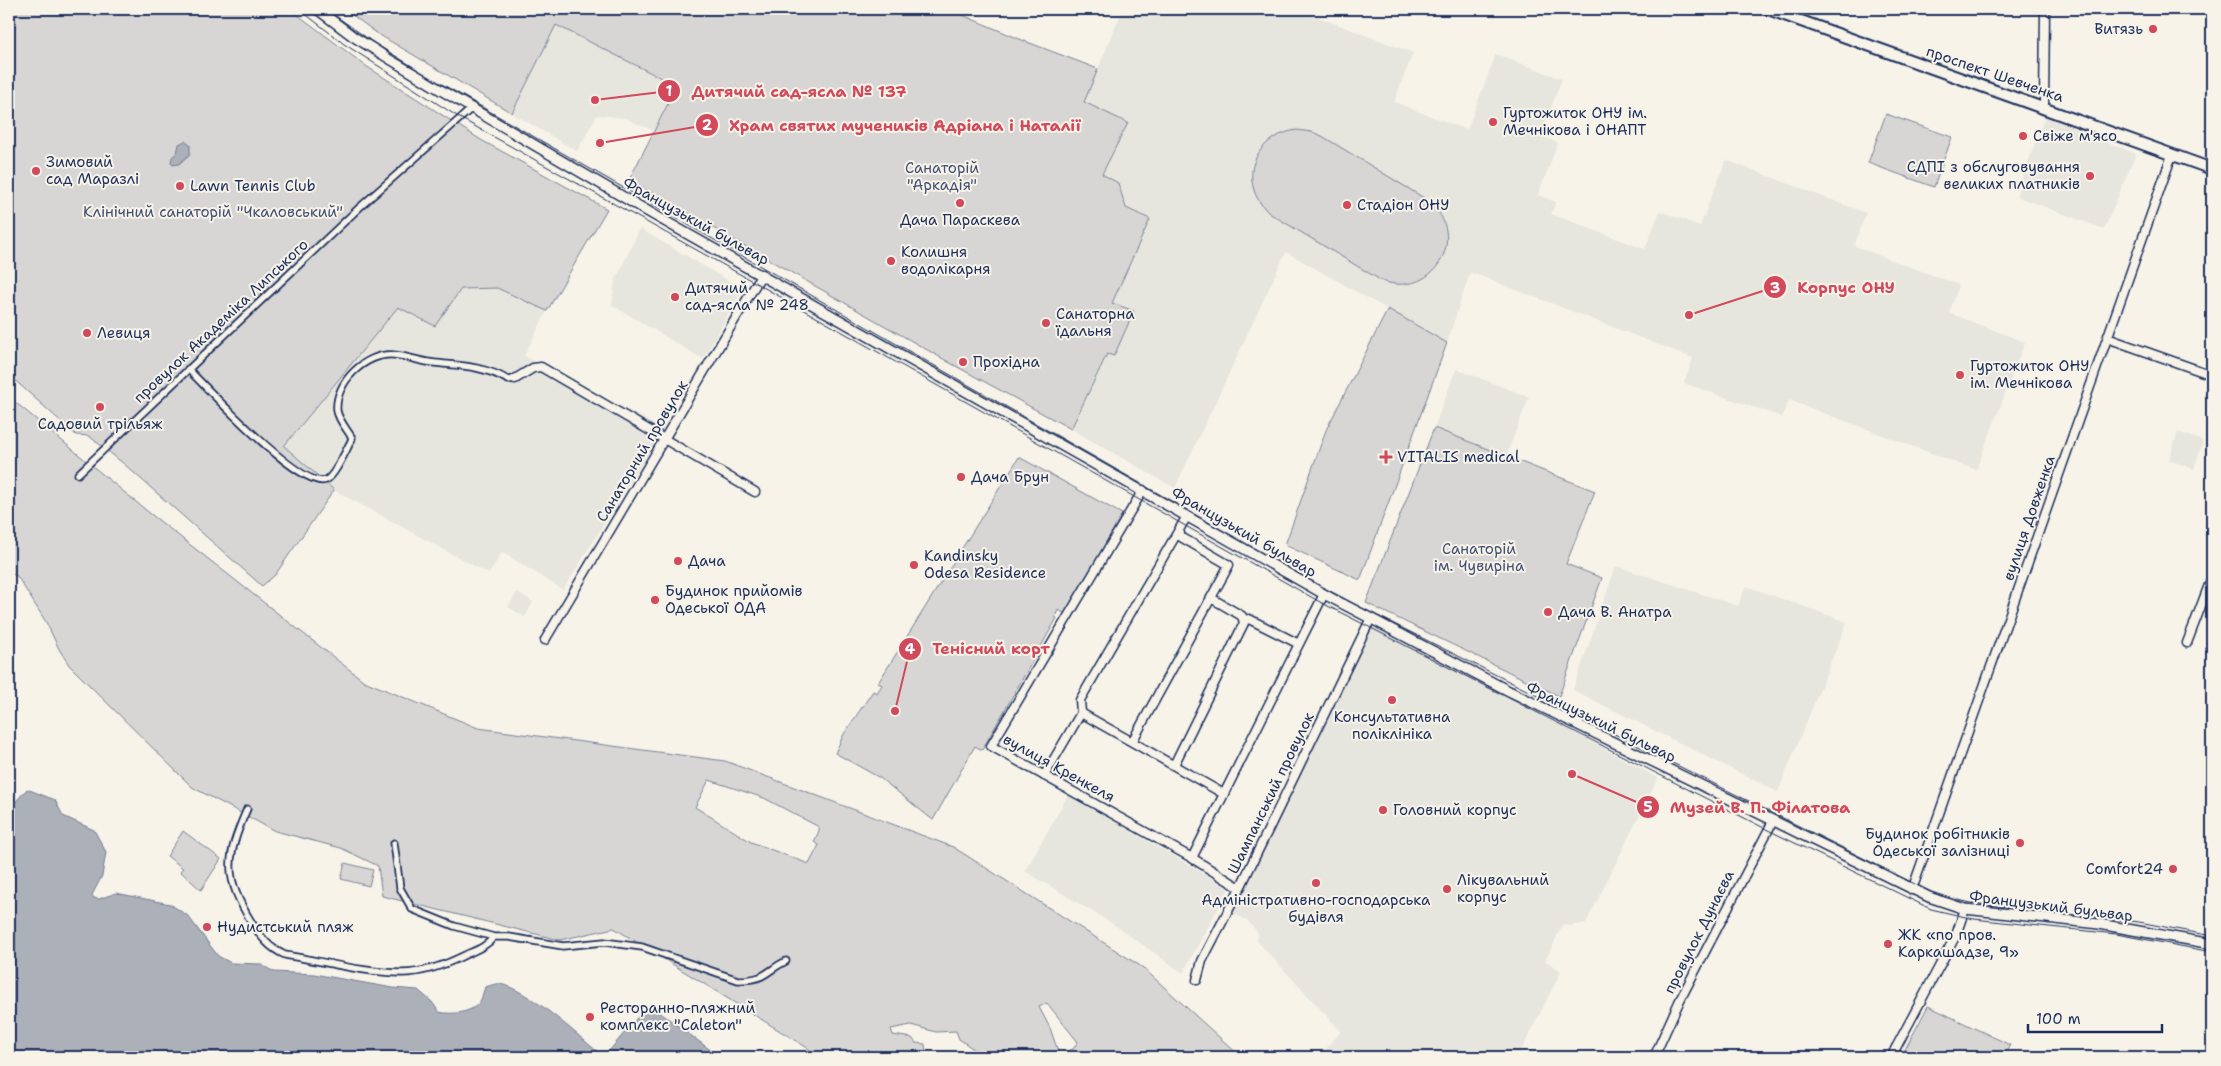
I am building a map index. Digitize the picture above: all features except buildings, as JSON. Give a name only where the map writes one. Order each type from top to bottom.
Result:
[{"type":"main road","name":"проспект Шевченка","points":[[1768,9],[2212,169]]},
{"type":"street","name":"Французький бульвар","points":[[317,9],[354,37],[654,215],[762,274],[1324,594],[1509,691],[1773,822],[1912,890],[1965,909],[2099,924],[2212,944]]},
{"type":"street","points":[[2044,107],[2045,9]]},
{"type":"street","name":"провулок Академіка Липського","points":[[78,474],[360,207],[472,108]]},
{"type":"street","name":"вулиця Довженка","points":[[1912,890],[2172,155]]},
{"type":"street","name":"Санаторний провулок","points":[[545,640],[762,274]]},
{"type":"street","points":[[2107,338],[2212,375]]},
{"type":"street","points":[[188,369],[259,441],[299,472],[319,482],[325,481],[331,476],[351,442],[352,438],[338,413],[337,405],[344,384],[358,367],[373,359],[394,355],[415,361],[476,367],[494,372],[508,380],[533,368],[541,368],[755,492]]},
{"type":"street","name":"вулиця Кренкеля","points":[[1143,490],[991,746],[1192,858],[1240,888]]},
{"type":"street","points":[[1044,776],[1081,713],[1080,700],[1187,516]]},
{"type":"street","points":[[1132,742],[1229,565],[1181,537],[1179,530]]},
{"type":"street","points":[[2187,643],[2212,577]]},
{"type":"street","points":[[1192,858],[1324,594]]},
{"type":"street","points":[[1211,598],[1242,616],[1245,620]]},
{"type":"street","name":"Шампанський провулок","points":[[1197,980],[1202,961],[1240,888],[1371,618]]},
{"type":"street","points":[[1245,620],[1249,619],[1299,644]]},
{"type":"street","points":[[1174,766],[1245,620]]},
{"type":"street","points":[[1081,713],[1224,794]]},
{"type":"street","points":[[247,809],[235,839],[230,872],[231,883],[238,900],[260,936],[277,952],[379,971],[404,973],[417,972],[461,957],[488,944],[494,937]]},
{"type":"street","name":"провулок Дунаєва","points":[[1654,1057],[1680,1000],[1773,822]]},
{"type":"street","points":[[394,843],[400,888],[412,909],[454,926],[494,937],[509,937],[563,946],[604,942],[642,947],[738,980],[755,980],[768,974],[786,961]]},
{"type":"street","points":[[1891,1057],[1956,935],[1965,909]]},
{"type":"shaded area","points":[[1123,9],[1308,9],[1307,13],[1413,53],[1394,102],[1467,130],[1496,54],[1562,79],[1540,136],[1558,143],[1538,195],[1556,202],[1551,214],[1645,249],[1660,211],[1700,226],[1726,160],[1866,213],[1854,246],[1959,285],[1949,313],[2025,342],[1976,470],[1789,400],[1782,417],[1684,383],[1693,358],[1470,272],[1447,343],[1286,252],[1175,488],[1071,429],[1107,354],[1114,356],[1133,311],[1112,303],[1150,220],[1126,208],[1118,183],[1102,174],[1108,160],[1084,102]]},
{"type":"shaded area","points":[[555,24],[677,86],[654,131],[625,118],[597,115],[577,151],[512,113]]},
{"type":"shaded area","points":[[2045,116],[2136,154],[2104,229],[2016,196]]},
{"type":"shaded area","points":[[185,141],[190,145],[190,154],[179,164],[173,165],[171,163],[172,157],[177,153],[179,144]]},
{"type":"shaded area","name":"Дитячий сад-ясла № 248","points":[[640,229],[743,289],[703,359],[612,305],[615,281]]},
{"type":"shaded area","points":[[497,288],[547,311],[524,356],[663,429],[563,590],[502,552],[489,574],[334,490],[284,447],[398,306],[435,326],[461,289]]},
{"type":"shaded area","points":[[1456,369],[1529,397],[1506,456],[1434,428]]},
{"type":"shaded area","points":[[2178,432],[2203,441],[2194,469],[2169,460]]},
{"type":"shaded area","points":[[1616,566],[1738,606],[1746,586],[1847,622],[1778,792],[1573,690]]},
{"type":"shaded area","points":[[517,592],[533,602],[525,617],[508,607]]},
{"type":"shaded area","points":[[1372,622],[1658,778],[1586,923],[1569,926],[1563,924],[1545,961],[1561,971],[1518,1057],[1320,1057],[1341,1031],[1257,941],[1258,933],[1248,921],[1231,912]]},
{"type":"shaded area","points":[[27,789],[55,800],[63,816],[94,830],[106,852],[102,876],[92,895],[94,898],[99,899],[116,893],[170,904],[188,916],[218,956],[231,963],[260,964],[274,972],[314,974],[393,988],[418,990],[432,1002],[439,1012],[444,1013],[455,1013],[471,1009],[480,1001],[485,987],[500,984],[512,988],[539,1004],[604,1057],[9,1057],[9,809]]},
{"type":"shaded area","points":[[1068,795],[1229,888],[1183,973],[1113,924],[1025,871]]},
{"type":"shaded area","points":[[647,1006],[662,1014],[720,1057],[604,1057]]},
{"type":"green space","name":"Клінічний санаторій \"Чкаловський\"","points":[[9,9],[290,9],[366,66],[481,140],[607,209],[547,311],[497,288],[461,289],[435,326],[398,307],[284,446],[334,490],[275,575],[262,586],[124,464],[89,436],[76,435],[9,375]]},
{"type":"green space","name":"Санаторій \"Аркадія\"","points":[[344,9],[948,9],[1098,69],[1084,102],[1128,123],[1102,174],[1118,183],[1126,208],[1150,219],[1112,303],[1134,311],[1114,356],[1107,354],[1071,429],[952,364],[629,180],[677,86],[556,25],[512,113],[378,34]]},
{"type":"green space","points":[[1886,114],[1952,137],[1934,187],[1868,163]]},
{"type":"green space","name":"Стадіон ОНУ","points":[[1297,130],[1312,132],[1322,136],[1424,198],[1438,212],[1445,228],[1446,244],[1442,259],[1432,272],[1419,281],[1402,284],[1382,281],[1269,213],[1259,201],[1253,188],[1254,162],[1260,151],[1269,141],[1282,134]]},
{"type":"green space","points":[[1388,309],[1447,343],[1360,580],[1285,545],[1326,430]]},
{"type":"green space","points":[[9,397],[147,511],[364,681],[478,728],[725,761],[953,847],[1142,967],[1241,1057],[985,1057],[959,1039],[956,1031],[936,1032],[911,1025],[891,1029],[893,1035],[912,1038],[916,1043],[925,1044],[926,1056],[929,1057],[822,1057],[614,928],[560,940],[382,896],[378,866],[341,848],[275,831],[192,787],[69,665],[46,622],[17,576],[9,573]],"holes":[[[709,780],[764,798],[819,827],[814,842],[819,845],[809,864],[751,842],[695,807]],[[1047,1003],[1078,1042],[1073,1049],[1059,1054],[1050,1028],[1039,1007]]]},
{"type":"green space","name":"Санаторій ім. Чувиріна","points":[[1434,428],[1595,491],[1566,564],[1602,578],[1559,696],[1366,603]]},
{"type":"green space","points":[[1019,457],[1122,514],[1066,614],[1058,610],[1055,617],[1057,618],[982,750],[975,746],[933,820],[880,778],[835,753],[844,734],[873,691],[877,693],[882,685],[878,683]]},
{"type":"green space","points":[[183,831],[221,859],[201,890],[180,871],[183,868],[167,856]]},
{"type":"green space","points":[[345,863],[373,870],[369,886],[341,879]]},
{"type":"green space","points":[[1928,1006],[2010,1045],[2003,1057],[1901,1057]]},
{"type":"tram line","points":[[299,9],[344,44],[460,118],[1320,602],[1768,830],[1931,909],[1974,919],[2116,934],[2212,952]]},
{"type":"tram line","points":[[326,9],[391,55],[1334,594],[1929,891],[1941,896],[1971,903],[2139,922],[2212,936]]},
{"type":"place","name":"Витязь","points":[[2153,29]]},
{"type":"place","name":"Дитячий сад-ясла № 137","points":[[595,100]]},
{"type":"place","name":"Гуртожиток ОНУ ім. Мечнікова і ОНАПТ","points":[[1493,122]]},
{"type":"place","name":"Свіже м'ясо","points":[[2023,136]]},
{"type":"place","name":"Храм святих мучеників Адріана і Наталії","points":[[600,143]]},
{"type":"place","name":"Зимовий сад Маразлі","points":[[36,171]]},
{"type":"place","name":"СДПІ з обслуговування великих платників","points":[[2090,176]]},
{"type":"place","name":"Lawn Tennis Club","points":[[180,186]]},
{"type":"place","name":"Дача Параскева","points":[[960,203]]},
{"type":"place","name":"Стадіон ОНУ","points":[[1347,205]]},
{"type":"place","name":"Колишня водолікарня","points":[[891,261]]},
{"type":"place","name":"Дитячий сад-ясла № 248","points":[[675,297]]},
{"type":"place","name":"Корпус ОНУ","points":[[1689,315]]},
{"type":"place","name":"Санаторна їдальня","points":[[1046,323]]},
{"type":"place","name":"Левиця","points":[[87,333]]},
{"type":"place","name":"Прохідна","points":[[963,362]]},
{"type":"place","name":"Гуртожиток ОНУ ім. Мечнікова","points":[[1960,375]]},
{"type":"place","name":"Садовий трільяж","points":[[100,407]]},
{"type":"place","name":"VITALIS medical","points":[[1386,457]]},
{"type":"place","name":"Дача Брун","points":[[961,477]]},
{"type":"place","name":"Дача","points":[[678,561]]},
{"type":"place","name":"Kandinsky Odesa Residence","points":[[914,565]]},
{"type":"place","name":"Будинок прийомів Одеської ОДА","points":[[655,600]]},
{"type":"place","name":"Дача В. Анатра","points":[[1548,612]]},
{"type":"place","name":"Консультативна поліклініка","points":[[1392,700]]},
{"type":"place","name":"Тенісний корт","points":[[895,711]]},
{"type":"place","name":"Музей В. П. Філатова","points":[[1572,774]]},
{"type":"place","name":"Головний корпус","points":[[1383,810]]},
{"type":"place","name":"Будинок робітників Одеської залізниці","points":[[2020,843]]},
{"type":"place","name":"Comfort24","points":[[2173,869]]},
{"type":"place","name":"Адміністративно-господарська будівля","points":[[1316,883]]},
{"type":"place","name":"Лікувальний корпус","points":[[1447,889]]},
{"type":"place","name":"Нудистський пляж","points":[[207,927]]},
{"type":"place","name":"ЖК «по пров. Каркашадзе, 9»","points":[[1888,944]]},
{"type":"place","name":"Ресторанно-пляжний комплекс \"Caleton\"","points":[[590,1017]]}]
